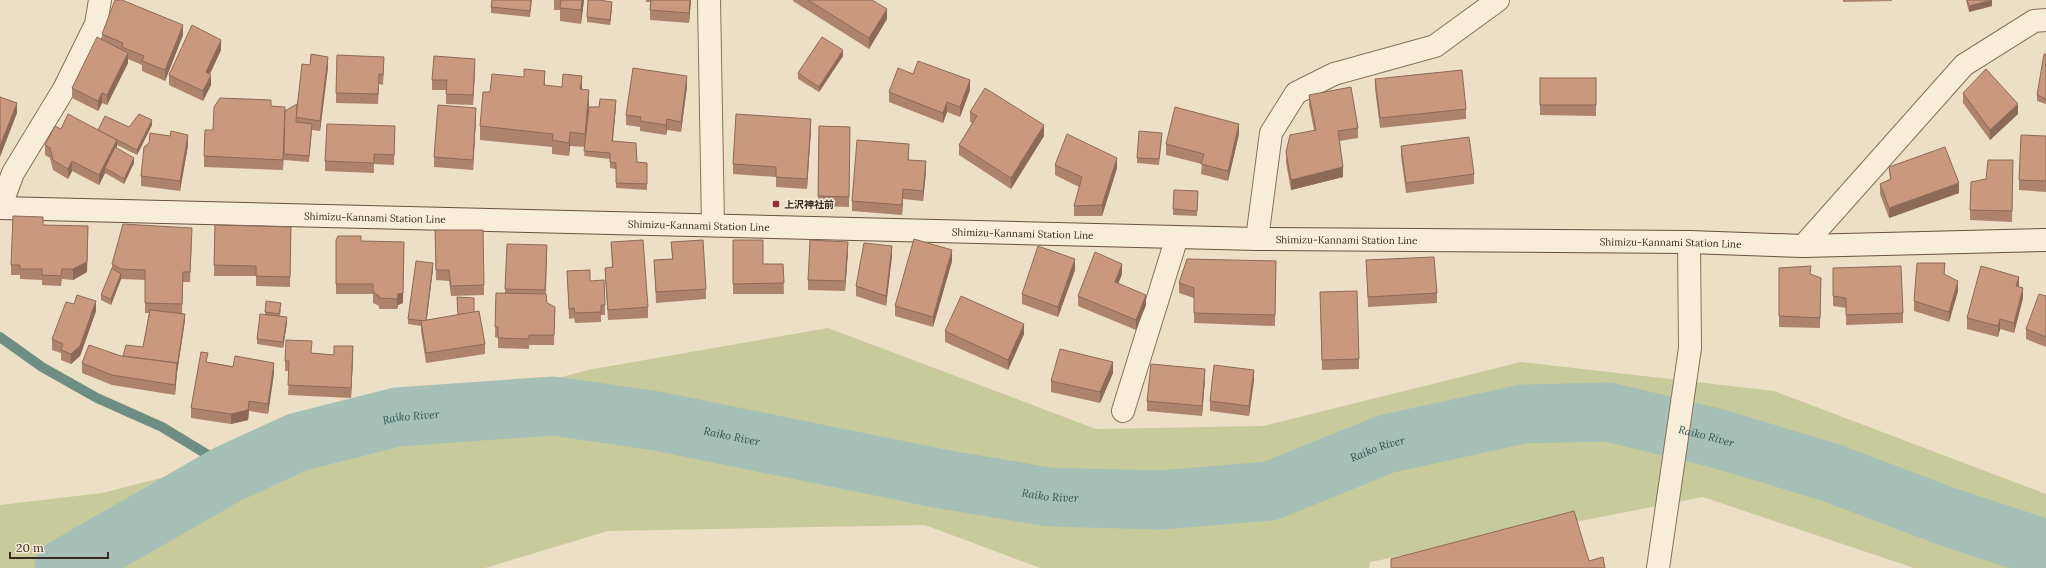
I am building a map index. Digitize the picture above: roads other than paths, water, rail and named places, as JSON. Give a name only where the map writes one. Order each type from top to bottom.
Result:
[{"type":"main road","points":[[0,208],[13,173],[64,89],[96,24],[100,0]]},
{"type":"main road","points":[[709,0],[713,225]]},
{"type":"main road","points":[[1257,239],[1271,133],[1296,93],[1334,74],[1435,46],[1498,0]]},
{"type":"main road","points":[[1803,246],[1964,65],[2034,21],[2046,20]]},
{"type":"main road","name":"Shimizu-Kannami Station Line","points":[[0,208],[1257,239],[1689,242],[1803,246],[2046,240]]},
{"type":"main road","points":[[1123,411],[1177,237]]},
{"type":"main road","points":[[1658,568],[1669,501],[1690,348],[1689,242]]},
{"type":"waterway","points":[[0,337],[42,367],[97,398],[162,427],[213,458],[228,474]]},
{"type":"waterway","name":"Raiko River","points":[[64,568],[228,474],[298,442],[397,417],[553,406],[657,421],[942,479],[1049,497],[1160,500],[1270,491],[1386,444],[1523,414],[1608,412],[1716,438],[1832,473],[1948,517],[2046,549]]},
{"type":"place","name":"上沢神社前","points":[[776,204]]}]
